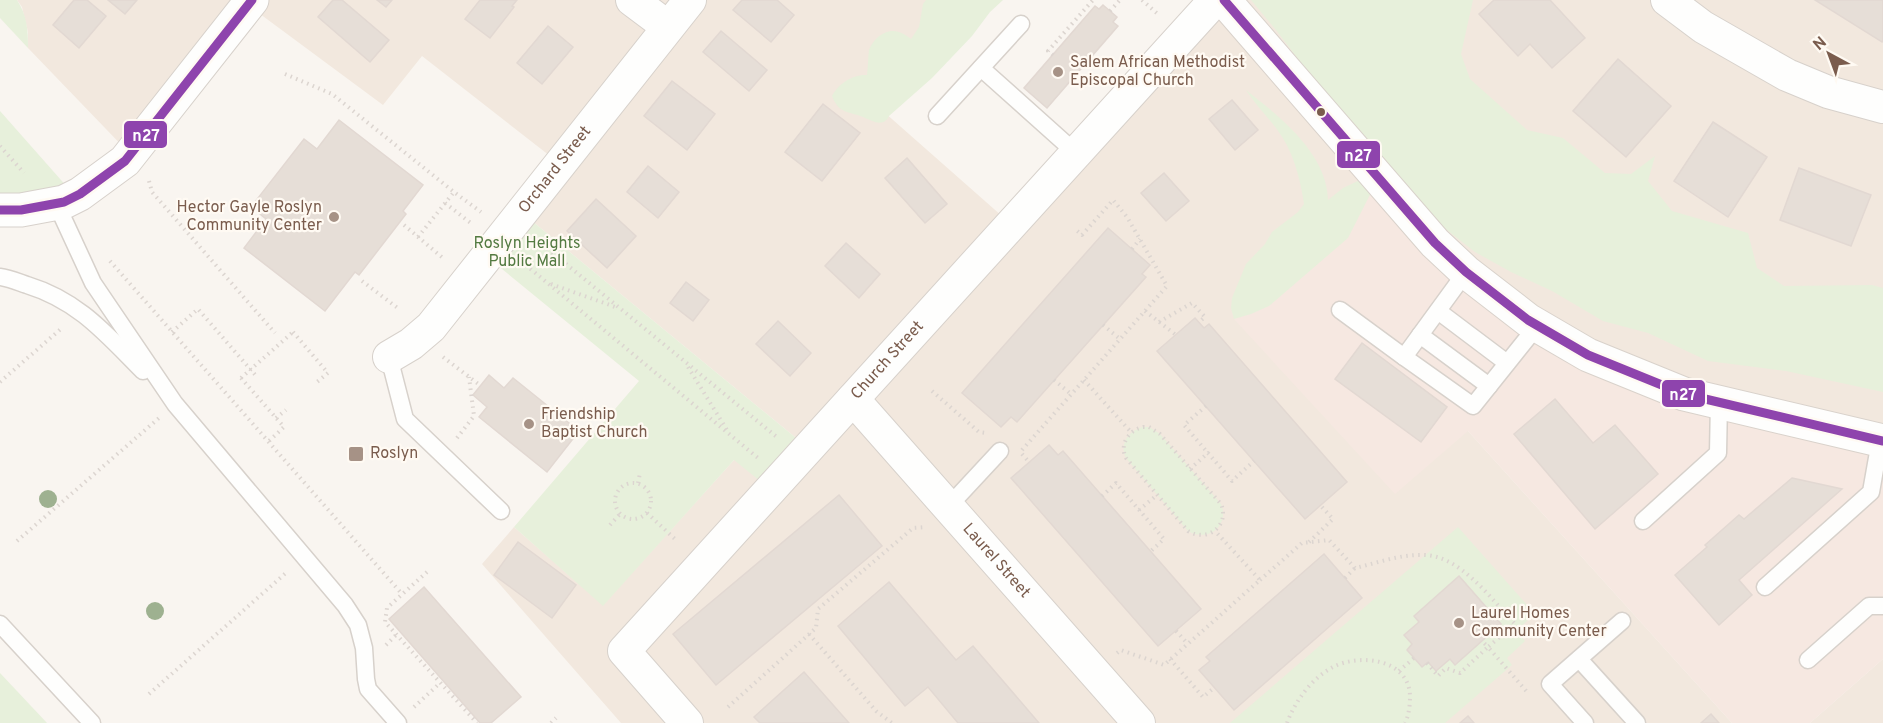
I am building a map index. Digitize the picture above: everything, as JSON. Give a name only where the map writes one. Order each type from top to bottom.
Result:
[{"type":"main road","points":[[0,210],[21,210],[57,205],[80,194],[130,156],[252,0]]},
{"type":"main road","points":[[1224,0],[1435,243],[1466,272],[1537,326],[1588,355],[1684,394],[1882,441]]},
{"type":"street","points":[[632,0],[668,27]]},
{"type":"street","name":"Orchard Street","points":[[389,357],[411,344],[431,327],[690,0]]},
{"type":"street","name":"Church Street","points":[[687,723],[624,651],[1215,0]]},
{"type":"street","points":[[1667,0],[1703,27],[1787,75],[1828,92],[1883,107]]},
{"type":"street","name":"Laurel Street","points":[[853,399],[938,517],[1139,723]]},
{"type":"lane","points":[[937,116],[1021,24]]},
{"type":"lane","points":[[981,68],[1076,153]]},
{"type":"lane","points":[[57,205],[93,283],[175,404]]},
{"type":"lane","points":[[1404,357],[1466,272]]},
{"type":"lane","points":[[0,277],[43,290],[78,308],[175,404],[345,605],[358,625],[364,648],[368,689],[397,722]]},
{"type":"lane","points":[[1340,310],[1473,406],[1537,326]]},
{"type":"lane","points":[[1438,311],[1507,363]]},
{"type":"lane","points":[[1420,335],[1489,386]]},
{"type":"lane","points":[[389,357],[405,419],[501,511]]},
{"type":"lane","points":[[1643,521],[1718,453],[1719,402]]},
{"type":"lane","points":[[1765,587],[1871,492],[1882,441]]},
{"type":"lane","points":[[938,517],[1007,449]]},
{"type":"lane","points":[[1808,660],[1869,606],[1883,606]]},
{"type":"lane","points":[[1585,723],[1550,684],[1622,621]]},
{"type":"lane","points":[[0,624],[92,723]]},
{"type":"lane","points":[[1579,658],[1637,723]]},
{"type":"path","points":[[1053,55],[1048,51],[1093,0]]},
{"type":"path","points":[[1110,11],[1120,0]]},
{"type":"path","points":[[285,74],[332,94],[481,212]]},
{"type":"path","points":[[0,146],[24,173]]},
{"type":"path","points":[[147,174],[152,192],[275,333]]},
{"type":"path","points":[[417,237],[454,192]]},
{"type":"path","points":[[1020,452],[1167,286],[1127,217],[1113,200],[1082,235],[1076,230]]},
{"type":"path","points":[[445,203],[472,224]]},
{"type":"path","points":[[404,225],[444,259]]},
{"type":"path","points":[[533,236],[783,443]]},
{"type":"path","points":[[1132,249],[1140,240]]},
{"type":"path","points":[[107,257],[402,594]]},
{"type":"path","points":[[517,257],[765,464]]},
{"type":"path","points":[[362,280],[399,309]]},
{"type":"path","points":[[549,284],[621,309]]},
{"type":"path","points":[[1159,322],[1192,303],[1205,317],[1199,322]]},
{"type":"path","points":[[172,332],[198,309],[257,377]]},
{"type":"path","points":[[1145,311],[1176,335]]},
{"type":"path","points":[[1103,325],[1120,339]]},
{"type":"path","points":[[269,441],[284,427],[241,378],[292,332],[328,374],[318,382]]},
{"type":"path","points":[[0,382],[48,341]]},
{"type":"path","points":[[438,353],[481,386]]},
{"type":"path","points":[[686,363],[728,433]]},
{"type":"path","points":[[444,456],[474,416],[469,377]]},
{"type":"path","points":[[1054,380],[1071,394]]},
{"type":"path","points":[[1084,380],[1131,432]]},
{"type":"path","points":[[932,391],[979,432],[991,433]]},
{"type":"path","points":[[17,541],[175,404]]},
{"type":"path","points":[[1206,406],[1184,425],[1232,481],[1254,461]]},
{"type":"path","points":[[276,418],[286,410]]},
{"type":"path","points":[[1143,427],[1155,430],[1190,469],[1221,504],[1223,510],[1220,525],[1208,535],[1201,536],[1188,531],[1132,466],[1123,452],[1126,438],[1131,432],[1143,427]]},
{"type":"path","points":[[1007,449],[1020,452],[1030,463]]},
{"type":"path","points":[[1190,469],[1208,453]]},
{"type":"path","points":[[638,483],[640,473]]},
{"type":"path","points":[[638,483],[648,489],[651,495],[647,513],[631,519],[620,514],[615,504],[617,492],[625,484],[638,483]]},
{"type":"path","points":[[1102,496],[1116,483],[1164,539],[1151,551]]},
{"type":"path","points":[[1139,510],[1157,495]]},
{"type":"path","points":[[1309,542],[1333,519],[1320,505]]},
{"type":"path","points":[[647,513],[676,540]]},
{"type":"path","points":[[610,525],[620,514]]},
{"type":"path","points":[[728,706],[816,628],[818,609],[913,528],[938,517]]},
{"type":"path","points":[[1215,531],[1260,580]]},
{"type":"path","points":[[1117,653],[1120,650],[1164,665],[1302,543],[1329,540],[1354,568]]},
{"type":"path","points":[[1345,578],[1354,568],[1402,557],[1423,555],[1439,557],[1454,562],[1515,624],[1460,673],[1446,668],[1438,676],[1427,663]]},
{"type":"path","points":[[428,572],[387,608],[385,622],[477,723]]},
{"type":"path","points":[[149,694],[266,590]]},
{"type":"path","points":[[1176,631],[1188,644]]},
{"type":"path","points":[[809,634],[876,711],[892,723]]},
{"type":"path","points":[[1482,641],[1532,698]]},
{"type":"path","points":[[1399,671],[1414,658]]},
{"type":"path","points":[[1170,659],[1203,697],[1215,687]]},
{"type":"path","points":[[1287,723],[1292,710],[1319,676],[1334,666],[1351,660],[1387,663],[1406,679],[1410,691],[1410,706],[1405,723]]},
{"type":"path","points":[[397,722],[440,683]]},
{"type":"path","points":[[551,723],[556,718]]},
{"type":"shaded area","points":[[17,0],[987,0],[884,112],[1011,224],[1215,0],[1883,0],[1883,441],[1468,431],[1732,723],[621,723],[482,564],[514,527],[603,605],[734,460],[807,447],[521,212],[559,163],[422,56],[383,105],[248,5],[131,155],[28,48],[28,32],[22,7]]},
{"type":"shaded area","points":[[1379,177],[1588,355],[1883,441],[1883,659],[1810,723],[1732,723],[1468,431],[1395,494],[1234,319]]},
{"type":"shaded area","points":[[1883,659],[1883,723],[1810,723]]},
{"type":"green space","points":[[0,0],[17,0],[26,23],[28,48],[0,18]]},
{"type":"green space","points":[[926,0],[1003,0],[932,78],[887,120],[881,123],[874,122],[841,109],[832,96],[842,84],[851,78],[867,75],[869,50],[874,41],[890,31],[903,34],[911,39],[919,27],[923,4]]},
{"type":"green space","points":[[1251,0],[1473,0],[1461,54],[1470,79],[1527,130],[1563,138],[1605,173],[1631,174],[1655,156],[1648,181],[1672,211],[1748,233],[1757,268],[1784,286],[1872,285],[1883,288],[1883,392],[1786,371],[1708,361],[1648,333],[1603,321],[1552,291],[1475,252],[1379,177],[1348,238],[1269,306],[1234,319],[1231,308],[1232,298],[1246,264],[1265,244],[1272,232],[1298,212],[1304,204],[1298,174],[1287,145],[1246,90],[1287,124],[1311,152],[1326,183],[1328,200],[1343,188],[1362,179],[1351,129]]},
{"type":"green space","points":[[0,111],[76,197],[0,210]]},
{"type":"green space","name":"Roslyn Heights Public Mall","points":[[521,212],[807,447],[770,489],[734,460],[603,606],[514,527],[639,381],[486,256]]},
{"type":"green space","points":[[1149,427],[1160,434],[1221,504],[1222,519],[1215,530],[1203,535],[1188,531],[1126,458],[1124,448],[1127,438],[1133,431]]},
{"type":"green space","points":[[1458,527],[1535,614],[1516,631],[1525,641],[1507,658],[1512,665],[1445,723],[1230,723]]},
{"type":"green space","points":[[0,673],[47,723],[0,723]]},
{"type":"building","points":[[74,0],[87,0],[106,16],[79,48],[53,25]]},
{"type":"building","points":[[108,0],[137,0],[125,14]]},
{"type":"building","points":[[333,0],[342,0],[389,40],[370,62],[318,17]]},
{"type":"building","points":[[377,0],[392,0],[386,7]]},
{"type":"building","points":[[480,0],[517,0],[490,38],[465,19]]},
{"type":"building","points":[[742,0],[777,0],[794,15],[771,42],[733,10]]},
{"type":"building","points":[[1494,0],[1550,0],[1585,38],[1552,68],[1530,44],[1518,56],[1479,14]]},
{"type":"building","points":[[1815,0],[1883,0],[1882,42]]},
{"type":"building","name":"Salem African Methodist Episcopal Church","points":[[1103,5],[1117,17],[1113,22],[1118,26],[1047,108],[1024,88],[1095,6],[1099,9]]},
{"type":"building","points":[[548,26],[573,47],[542,84],[517,63]]},
{"type":"building","points":[[721,31],[767,70],[749,91],[703,52]]},
{"type":"building","points":[[1618,59],[1671,106],[1626,157],[1573,111]]},
{"type":"building","points":[[672,81],[715,114],[687,150],[644,116]]},
{"type":"building","points":[[1232,100],[1258,130],[1235,150],[1209,119]]},
{"type":"building","points":[[823,104],[860,133],[822,181],[785,152]]},
{"type":"building","name":"Hector Gayle Roslyn Community Center","points":[[339,120],[423,185],[403,211],[406,214],[359,275],[355,272],[325,311],[244,248],[266,219],[251,207],[304,139],[317,149]]},
{"type":"building","points":[[1713,122],[1767,157],[1728,217],[1674,181]]},
{"type":"building","points":[[907,158],[947,204],[925,223],[885,178]]},
{"type":"building","points":[[648,166],[679,192],[658,218],[627,192]]},
{"type":"building","points":[[1799,168],[1871,195],[1851,246],[1780,220]]},
{"type":"building","points":[[1164,173],[1189,201],[1166,221],[1141,193]]},
{"type":"building","points":[[596,199],[636,236],[607,268],[567,231]]},
{"type":"building","points":[[1108,228],[1150,265],[1142,274],[1146,277],[1017,422],[1011,417],[1001,427],[962,393]]},
{"type":"building","points":[[846,243],[880,274],[859,298],[825,266]]},
{"type":"building","points":[[686,282],[709,300],[693,321],[670,303]]},
{"type":"building","points":[[1195,318],[1204,328],[1209,324],[1347,482],[1305,519],[1157,351]]},
{"type":"building","points":[[778,321],[811,353],[790,376],[756,344]]},
{"type":"building","points":[[1362,343],[1447,407],[1421,442],[1335,379]]},
{"type":"building","name":"Friendship Baptist Church","points":[[489,375],[504,388],[513,378],[579,431],[547,472],[479,417],[487,407],[473,395]]},
{"type":"building","points":[[1555,399],[1593,443],[1615,425],[1658,474],[1595,529],[1514,434]]},
{"type":"building","points":[[1049,445],[1058,455],[1063,451],[1201,609],[1158,646],[1011,478]]},
{"type":"building","points":[[1792,478],[1842,489],[1739,580],[1752,595],[1719,625],[1675,575],[1739,515],[1744,519]]},
{"type":"building","points":[[839,495],[882,546],[716,685],[673,634]]},
{"type":"building","points":[[518,542],[576,585],[552,618],[494,575]]},
{"type":"building","points":[[1324,554],[1362,598],[1234,710],[1199,670],[1210,661],[1206,657]]},
{"type":"building","name":"Laurel Homes Community Center","points":[[1459,576],[1501,624],[1455,665],[1450,659],[1436,671],[1428,662],[1422,667],[1407,650],[1412,644],[1404,635],[1419,622],[1414,616]]},
{"type":"building","points":[[889,582],[956,660],[973,646],[1039,723],[958,723],[928,687],[905,706],[838,626]]},
{"type":"building","points":[[424,587],[521,697],[491,723],[480,723],[389,619]]},
{"type":"building","points":[[804,672],[849,723],[760,723],[754,717]]},
{"type":"building","points":[[1711,714],[1719,723],[1701,723]]},
{"type":"building","points":[[1468,716],[1474,723],[1460,723]]},
{"type":"transit line","name":"n27","points":[[0,210],[21,210],[64,202],[80,194],[125,161],[252,0]]},
{"type":"transit line","name":"n27","points":[[1224,0],[1435,243],[1466,272],[1528,320],[1588,355],[1684,394],[1883,441]]},
{"type":"place","name":"Salem African Methodist Episcopal Church","points":[[1058,72]]},
{"type":"place","name":"Hector Gayle Roslyn Community Center","points":[[334,217]]},
{"type":"place","name":"Friendship Baptist Church","points":[[529,424]]},
{"type":"place","name":"Roslyn","points":[[356,454]]},
{"type":"place","name":"Laurel Homes Community Center","points":[[1459,623]]}]
